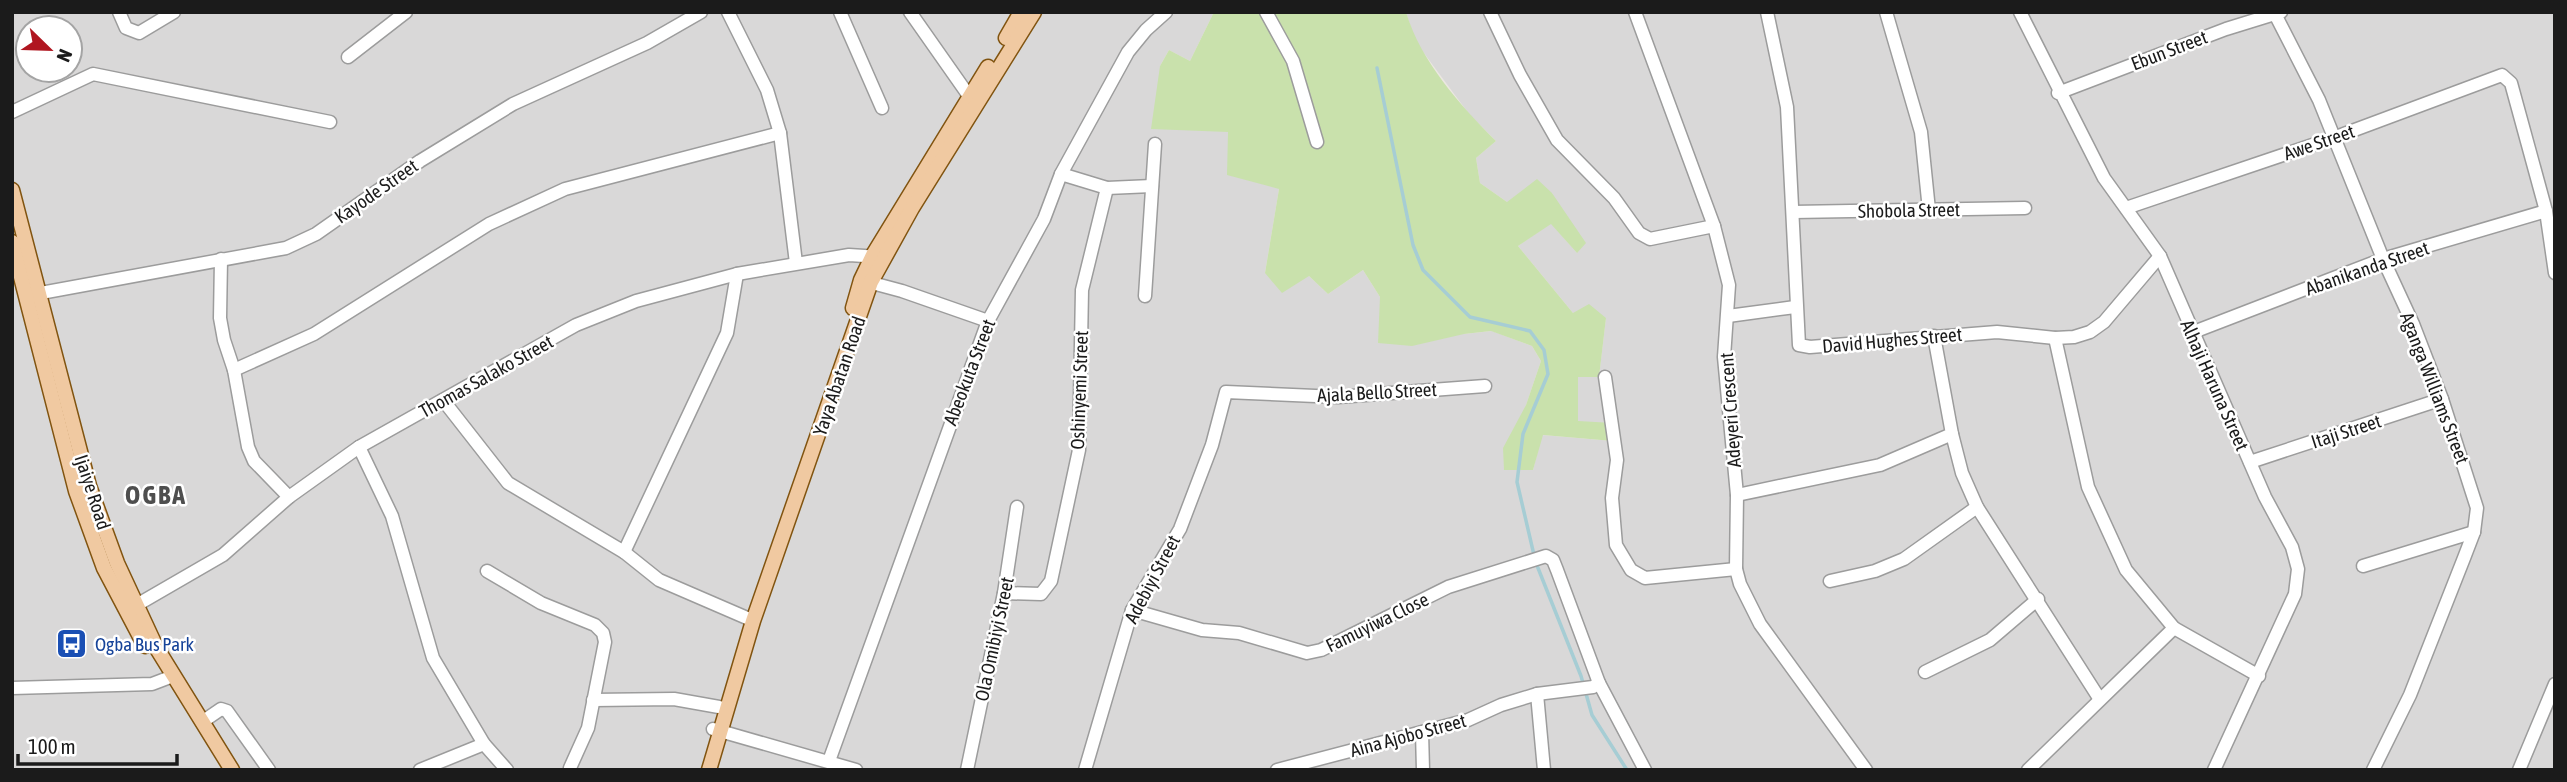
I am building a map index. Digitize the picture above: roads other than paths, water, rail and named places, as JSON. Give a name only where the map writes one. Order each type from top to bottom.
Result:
[{"type":"main road","name":"Yaya Abatan Road","points":[[709,770],[719,707],[747,618],[866,281],[969,96],[1021,12]]},
{"type":"main road","name":"Yaya Abatan Road","points":[[878,256],[1034,12]]},
{"type":"main road","name":"Ijaiye Road","points":[[12,190],[27,289]]},
{"type":"main road","name":"Ijaiye Road","points":[[12,242],[27,289],[76,491],[104,568],[221,770]]},
{"type":"main road","name":"Yaya Abatan Road","points":[[699,770],[717,729],[866,281]]},
{"type":"main road","name":"Ijaiye Road","points":[[169,678],[202,722],[232,770]]},
{"type":"street","points":[[119,12],[127,28],[139,33],[174,12]]},
{"type":"street","points":[[348,57],[406,12]]},
{"type":"street","name":"Kayode Street","points":[[27,289],[286,248],[316,234],[420,160],[513,104],[647,43],[701,12]]},
{"type":"street","points":[[729,12],[767,90],[780,133],[796,263]]},
{"type":"street","points":[[839,12],[882,108]]},
{"type":"street","points":[[910,12],[969,96]]},
{"type":"street","name":"Abeokuta Street","points":[[829,761],[988,321],[1044,219],[1061,174],[1128,52],[1146,30],[1166,12]]},
{"type":"street","points":[[1266,12],[1293,61],[1317,142]]},
{"type":"street","points":[[1490,12],[1520,75],[1557,140],[1614,198],[1639,233],[1654,238],[1714,226]]},
{"type":"street","name":"Adeyeri Crescent","points":[[1635,12],[1714,226],[1729,285],[1724,357],[1737,495],[1736,569],[1760,624],[1866,770]]},
{"type":"street","name":"David Hughes Street","points":[[1767,12],[1787,107],[1796,342],[1802,347],[1997,332],[2055,338],[2090,332],[2104,322],[2160,256]]},
{"type":"street","points":[[1886,12],[1921,132],[1928,210]]},
{"type":"street","name":"Alhaji Haruna Street","points":[[2020,12],[2058,93],[2104,178],[2160,256],[2191,333],[2292,547],[2298,569],[2295,594],[2214,770]]},
{"type":"street","name":"Ebun Street","points":[[2058,93],[2226,29],[2277,13]]},
{"type":"street","name":"Aganga Williams Street","points":[[2277,13],[2305,70],[2383,259],[2413,324],[2442,399],[2477,508],[2474,532],[2410,695],[2373,770]]},
{"type":"street","points":[[12,112],[86,75],[100,75],[330,122]]},
{"type":"street","name":"Awe Street","points":[[2126,208],[2333,138],[2496,76],[2509,79],[2546,211]]},
{"type":"street","points":[[234,370],[314,334],[489,224],[565,189],[780,133]]},
{"type":"street","points":[[1145,296],[1155,144]]},
{"type":"street","points":[[1061,174],[1107,188],[1152,186]]},
{"type":"street","name":"Oshinyemi Street","points":[[1004,593],[1041,594],[1051,581],[1079,450],[1083,290],[1107,188]]},
{"type":"street","name":"Shobola Street","points":[[1793,212],[2025,208]]},
{"type":"street","points":[[2546,211],[2555,273]]},
{"type":"street","name":"Abanikanda Street","points":[[2191,333],[2383,259],[2546,211]]},
{"type":"street","name":"Thomas Salako Street","points":[[130,609],[223,555],[289,496],[359,447],[576,325],[636,301],[737,274],[796,263],[878,256]]},
{"type":"street","points":[[221,259],[220,318],[223,340],[234,370],[248,447],[254,461],[289,496]]},
{"type":"street","points":[[625,552],[727,333],[737,274]]},
{"type":"street","points":[[866,281],[988,321]]},
{"type":"street","points":[[1728,316],[1796,307]]},
{"type":"street","points":[[1934,336],[1952,434],[1962,473],[1977,506],[2038,598],[2099,698]]},
{"type":"street","points":[[2055,338],[2088,487],[2126,570],[2174,628],[2259,676]]},
{"type":"street","points":[[1605,377],[1618,460],[1612,498],[1616,545],[1631,570],[1646,578],[1736,569]]},
{"type":"street","name":"Ajala Bello Street","points":[[1226,391],[1338,397],[1485,386]]},
{"type":"street","name":"Adebiyi Street","points":[[1085,770],[1132,610],[1180,528],[1212,445],[1226,391]]},
{"type":"street","name":"Itaji Street","points":[[2250,462],[2442,399]]},
{"type":"street","points":[[443,400],[508,483],[625,552],[659,580],[747,618]]},
{"type":"street","points":[[1737,495],[1880,465],[1952,434]]},
{"type":"street","points":[[359,447],[392,516],[433,658],[484,744],[507,770]]},
{"type":"street","points":[[1830,581],[1875,571],[1904,559],[1977,506]]},
{"type":"street","name":"Ola Omibiyi Street","points":[[967,770],[1004,593],[1017,507]]},
{"type":"street","points":[[2363,566],[2474,532]]},
{"type":"street","name":"Famuyiwa Close","points":[[1132,610],[1202,630],[1239,633],[1307,653],[1321,650],[1448,587],[1539,559],[1553,560],[1596,685]]},
{"type":"street","points":[[487,571],[541,603],[595,625],[603,633],[605,642],[588,728],[570,768]]},
{"type":"street","points":[[1925,672],[1990,640],[2038,598]]},
{"type":"street","points":[[2028,770],[2099,698],[2174,628]]},
{"type":"street","points":[[12,688],[152,684],[169,678]]},
{"type":"street","points":[[2522,769],[2555,684]]},
{"type":"street","points":[[1596,685],[1645,770]]},
{"type":"street","name":"Aina Ajobo Street","points":[[1283,769],[1468,720],[1501,705],[1537,694],[1596,685]]},
{"type":"street","points":[[1537,694],[1544,770]]},
{"type":"street","points":[[593,700],[663,698],[719,707]]},
{"type":"street","points":[[202,722],[221,709],[227,711],[269,770]]},
{"type":"street","points":[[717,729],[856,770]]},
{"type":"street","points":[[1422,732],[1423,770]]},
{"type":"street","points":[[420,770],[484,744]]},
{"type":"waterway","points":[[1377,68],[1413,245],[1423,270],[1470,317],[1530,331],[1544,350],[1548,374],[1523,434],[1517,482],[1534,555]]},
{"type":"waterway","points":[[1536,563],[1581,676],[1592,715],[1627,770]]},
{"type":"place","name":"Ogba Bus Park","points":[[72,644]]},
{"type":"district","name":"OGBA","points":[[156,495]]}]
